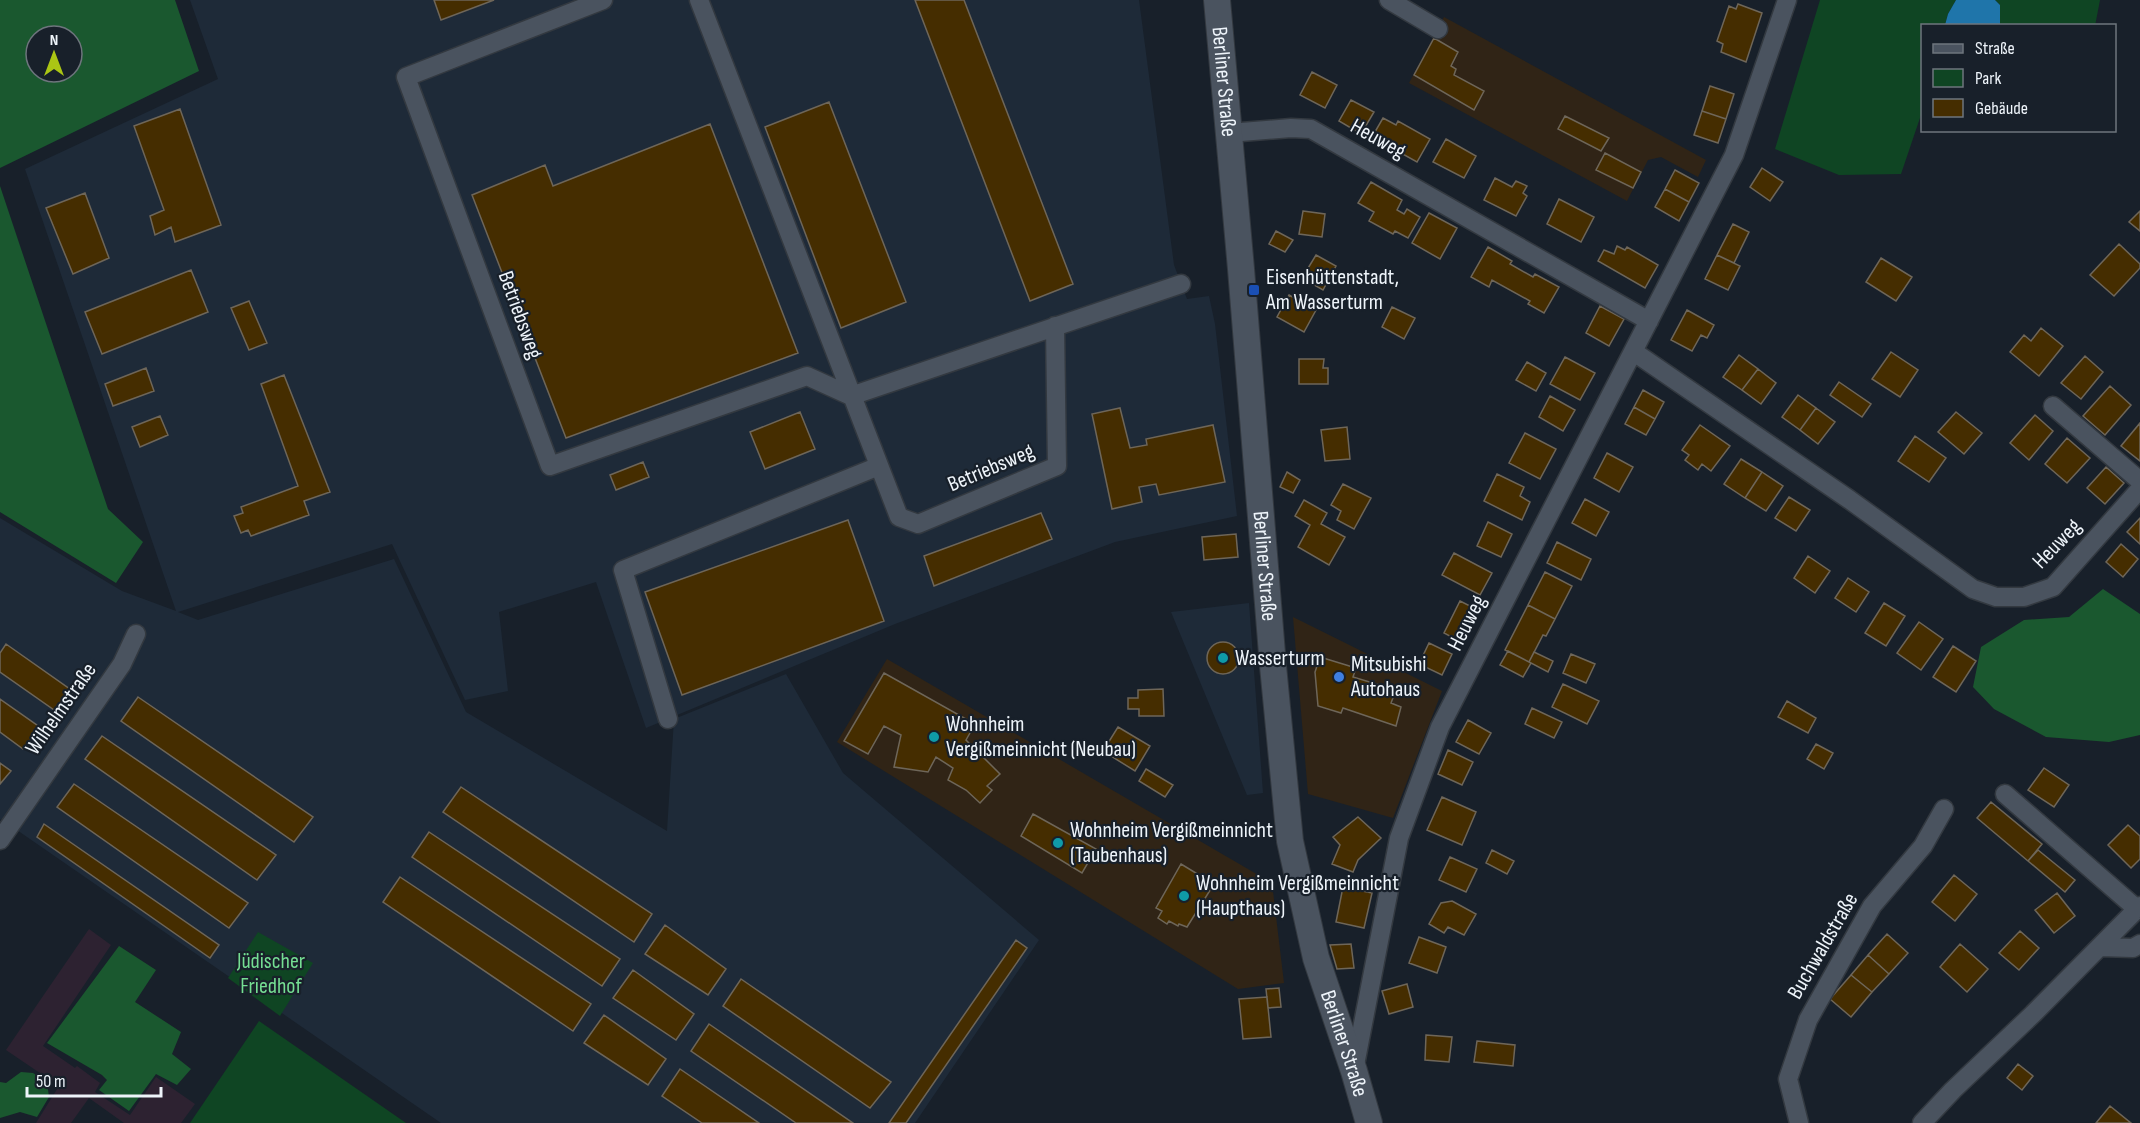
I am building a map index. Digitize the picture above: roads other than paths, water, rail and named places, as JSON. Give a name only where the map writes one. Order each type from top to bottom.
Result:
[{"type":"main road","name":"Berliner Straße","points":[[1217,0],[1273,666],[1290,841],[1316,958],[1369,1123]]},
{"type":"street","name":"Betriebsweg","points":[[603,0],[406,77],[550,466],[807,375],[851,396]]},
{"type":"street","name":"Betriebsweg","points":[[699,0],[899,517],[918,524],[1057,466],[1055,326]]},
{"type":"street","points":[[1389,0],[1438,29]]},
{"type":"street","name":"Heuweg","points":[[1354,1071],[1399,838],[1440,727],[1734,155],[1787,0]]},
{"type":"street","name":"Heuweg","points":[[1229,133],[1291,128],[1311,129],[1649,321]]},
{"type":"street","points":[[851,396],[1181,284]]},
{"type":"street","name":"Heuweg","points":[[1634,352],[1973,589],[1996,597],[2024,597],[2053,587],[2140,489]]},
{"type":"street","points":[[2054,406],[2140,481]]},
{"type":"street","points":[[668,719],[623,570],[879,466]]},
{"type":"street","name":"Wilhelmstraße","points":[[0,840],[122,664],[136,634]]},
{"type":"street","points":[[1922,1123],[2138,908],[2005,794]]},
{"type":"street","name":"Buchwaldstraße","points":[[1799,1123],[1788,1079],[1808,1020],[1872,906],[1923,846],[1944,809]]},
{"type":"street","points":[[2100,947],[2133,948],[2140,944]]},
{"type":"water","points":[[1956,0],[1995,0],[2000,5],[2000,24],[1945,24]]},
{"type":"place","name":"Eisenhüttenstadt, Am Wasserturm","points":[[1254,290]]},
{"type":"place","name":"Wasserturm","points":[[1223,658]]},
{"type":"place","name":"Mitsubishi Autohaus","points":[[1339,677]]},
{"type":"place","name":"Wohnheim Vergißmeinnicht (Neubau)","points":[[934,737]]},
{"type":"place","name":"Wohnheim Vergißmeinnicht (Taubenhaus)","points":[[1058,843]]},
{"type":"place","name":"Wohnheim Vergißmeinnicht (Haupthaus)","points":[[1184,896]]},
{"type":"park label","name":"Jüdischer Friedhof","points":[[271,974]]}]
